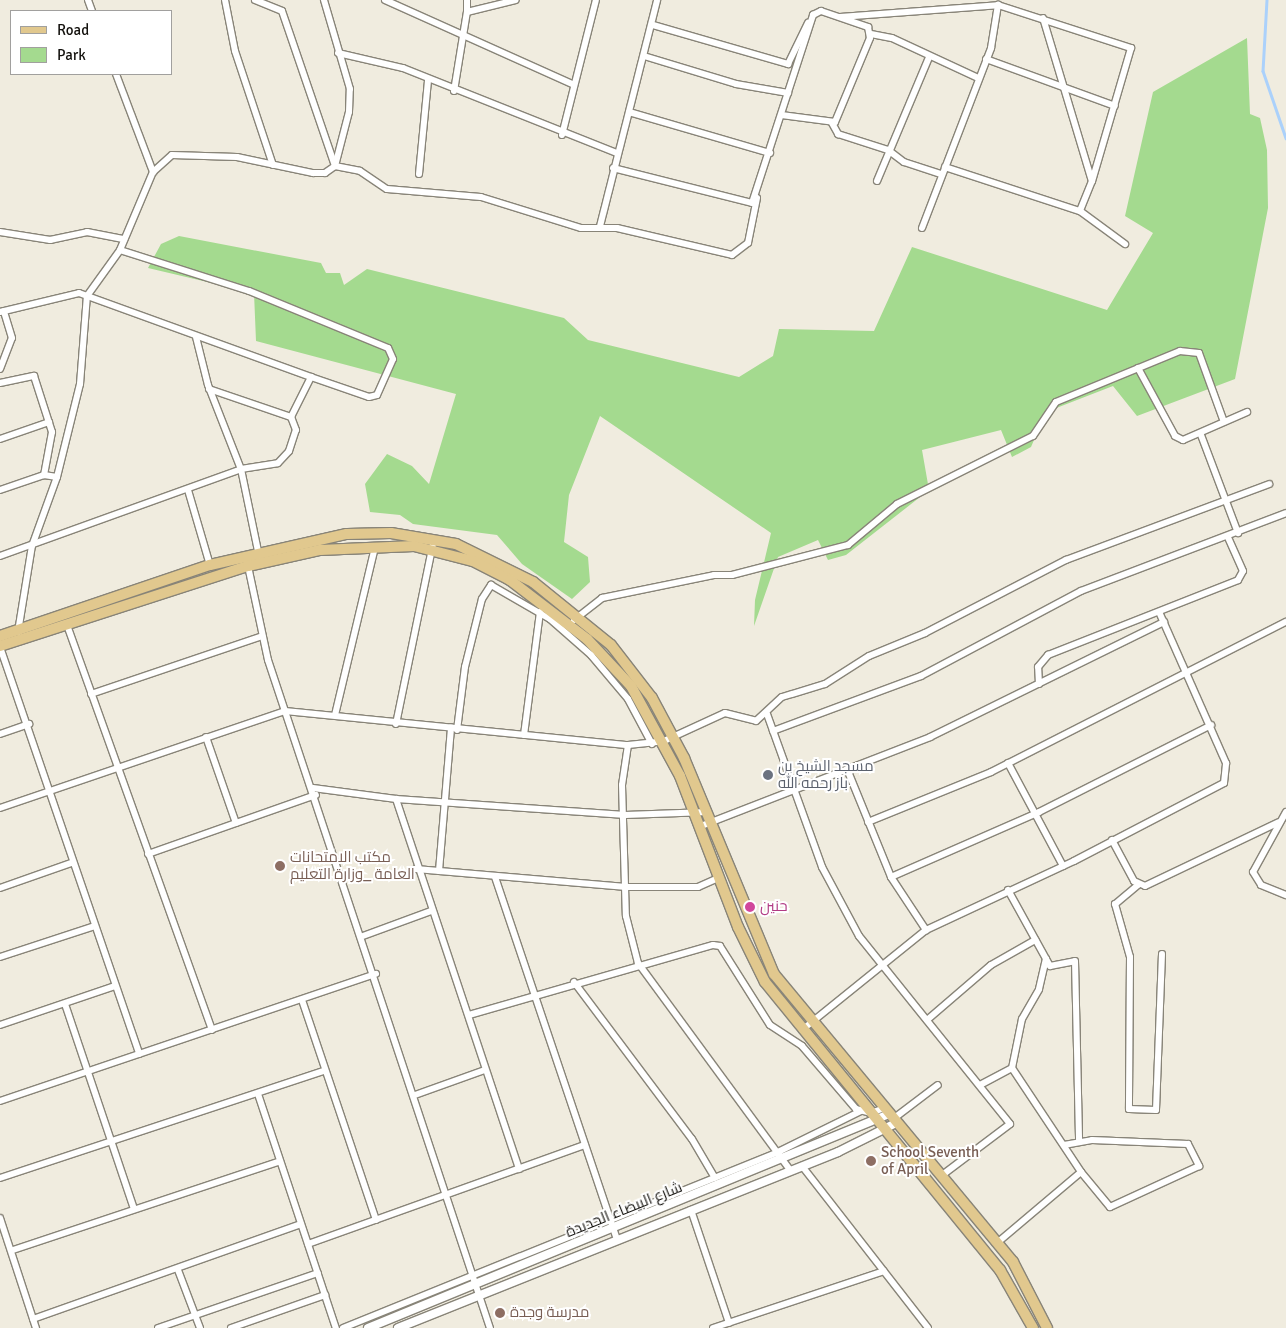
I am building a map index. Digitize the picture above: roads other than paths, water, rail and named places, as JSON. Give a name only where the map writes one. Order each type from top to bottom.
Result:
[{"type":"main road","points":[[0,647],[17,635],[210,565],[258,552],[348,534],[391,533],[433,544],[496,566],[549,594],[578,615],[630,668],[674,737],[708,812],[759,947],[811,1024],[997,1243],[1026,1283],[1047,1328]]},
{"type":"main road","points":[[0,636],[17,635],[67,625],[261,562],[376,544],[433,544]]},
{"type":"main road","points":[[496,566],[541,608],[570,625],[631,686],[664,741],[696,813],[750,955],[802,1030],[1013,1287],[1033,1328]]},
{"type":"main road","points":[[541,608],[549,594]]},
{"type":"street","points":[[225,0],[235,51],[273,165]]},
{"type":"street","points":[[255,0],[282,11],[335,166]]},
{"type":"street","points":[[17,635],[32,546],[56,477],[83,372],[87,296],[120,250],[154,172],[180,152],[325,173],[335,166],[350,100],[324,0]]},
{"type":"street","points":[[385,0],[464,38],[574,85]]},
{"type":"street","points":[[454,91],[464,38],[467,0]]},
{"type":"street","points":[[467,12],[516,0]]},
{"type":"street","points":[[562,135],[596,0]]},
{"type":"street","points":[[600,226],[613,168],[653,25],[657,0]]},
{"type":"street","points":[[922,228],[986,59],[998,5]]},
{"type":"street","points":[[838,17],[998,5],[1131,48],[1092,181],[1080,211]]},
{"type":"street","points":[[653,25],[788,64],[812,18],[821,11],[868,27],[871,34],[832,123]]},
{"type":"street","points":[[335,166],[360,171],[387,189],[481,197],[581,228],[600,226],[738,254],[748,244],[757,198],[812,18]]},
{"type":"street","points":[[1043,18],[1092,181]]},
{"type":"street","points":[[871,34],[892,38],[978,78]]},
{"type":"street","points":[[338,53],[403,68],[562,135],[617,153]]},
{"type":"street","points":[[644,56],[736,84],[788,93]]},
{"type":"street","points":[[877,181],[888,150],[929,56]]},
{"type":"street","points":[[986,59],[1115,106]]},
{"type":"street","points":[[116,75],[154,172]]},
{"type":"street","points":[[418,174],[428,80]]},
{"type":"street","points":[[628,112],[770,153]]},
{"type":"street","points":[[781,115],[832,123]]},
{"type":"street","points":[[832,123],[838,134],[888,150],[904,162],[941,174]]},
{"type":"street","points":[[945,167],[1080,211],[1125,244]]},
{"type":"street","points":[[613,168],[741,201],[752,203],[757,198]]},
{"type":"street","points":[[0,232],[50,240],[87,232],[124,239]]},
{"type":"street","points":[[0,369],[12,338],[2,312],[70,292],[87,296],[311,378],[374,397],[392,353],[366,336],[249,291],[120,250]]},
{"type":"street","points":[[196,337],[209,389],[241,469],[261,562]]},
{"type":"street","points":[[570,625],[578,615],[602,598],[714,575],[732,575],[848,545],[897,504],[1033,436],[1056,402],[1180,351],[1199,353],[1224,422]]},
{"type":"street","points":[[1138,368],[1175,436],[1183,440],[1200,435],[1247,412]]},
{"type":"street","points":[[0,383],[34,376],[52,432],[44,475]]},
{"type":"street","points":[[0,556],[188,490],[241,469],[278,462],[289,451],[296,430],[291,417],[311,378]]},
{"type":"street","points":[[209,389],[291,417]]},
{"type":"street","points":[[0,439],[49,422]]},
{"type":"street","points":[[1200,435],[1228,502],[1238,533]]},
{"type":"street","points":[[0,490],[44,475],[56,477]]},
{"type":"street","points":[[0,808],[285,711],[334,715],[396,724],[628,746],[664,741],[725,713],[756,721],[767,714],[782,698],[825,684],[869,656],[925,633],[1066,560],[1228,502],[1269,484]]},
{"type":"street","points":[[188,490],[210,565]]},
{"type":"street","points":[[774,731],[921,676],[1081,591],[1228,537],[1286,513]]},
{"type":"street","points":[[1039,684],[1038,667],[1048,655],[1160,614],[1238,580],[1243,570],[1228,537]]},
{"type":"street","points":[[334,715],[376,544]]},
{"type":"street","points":[[396,724],[433,544]]},
{"type":"street","points":[[248,566],[262,636],[285,711],[376,974],[490,1328]]},
{"type":"street","points":[[439,871],[444,801],[454,729],[465,667],[488,586],[501,587],[541,608],[604,669],[652,744]]},
{"type":"street","points":[[524,735],[541,608]]},
{"type":"street","points":[[802,1030],[926,930],[1008,890],[1063,866],[1224,783],[1226,763],[1188,673],[1160,614]]},
{"type":"street","points":[[701,826],[930,737],[1164,622]]},
{"type":"street","points":[[868,822],[1008,764],[1286,622]]},
{"type":"street","points":[[67,625],[212,1030]]},
{"type":"street","points":[[91,694],[262,636]]},
{"type":"street","points":[[0,647],[29,724],[47,791],[92,927],[139,1054]]},
{"type":"street","points":[[767,714],[837,898],[882,966],[1007,1117],[1008,1130],[941,1176]]},
{"type":"street","points":[[0,734],[29,724]]},
{"type":"street","points":[[891,877],[1033,815],[1211,725]]},
{"type":"street","points":[[206,737],[236,823]]},
{"type":"street","points":[[628,746],[622,785],[625,815],[626,916],[638,963],[780,1151],[790,1170]]},
{"type":"street","points":[[1008,764],[1033,815],[1063,866]]},
{"type":"street","points":[[848,769],[891,877],[926,930]]},
{"type":"street","points":[[148,854],[236,823],[314,792],[625,815],[708,812]]},
{"type":"street","points":[[396,799],[416,869],[469,1015],[485,1070],[519,1169]]},
{"type":"street","points":[[1286,812],[1279,822],[1253,879],[1286,895]]},
{"type":"street","points":[[1162,954],[1156,1110],[1129,1108],[1130,957],[1115,904],[1138,884],[1153,884],[1279,822]]},
{"type":"street","points":[[1112,840],[1138,884]]},
{"type":"street","points":[[0,888],[71,863]]},
{"type":"street","points":[[416,869],[495,878],[626,887],[698,887],[720,878]]},
{"type":"street","points":[[495,878],[537,994],[616,1240]]},
{"type":"street","points":[[1008,890],[1050,966],[1076,961],[1079,1142]]},
{"type":"street","points":[[363,936],[431,911]]},
{"type":"street","points":[[0,956],[92,927]]},
{"type":"street","points":[[926,1020],[991,964],[1035,940]]},
{"type":"street","points":[[343,1328],[870,1115],[802,1046],[770,1025],[720,946],[638,963],[469,1015]]},
{"type":"street","points":[[1046,959],[1039,989],[1022,1019],[1012,1068],[1081,1172],[1110,1207],[1199,1166],[1188,1144],[1079,1142],[1064,1145]]},
{"type":"street","points":[[0,1101],[376,974]]},
{"type":"street","points":[[574,982],[692,1139],[715,1178]]},
{"type":"street","points":[[0,1025],[115,986]]},
{"type":"street","points":[[302,1000],[324,1071],[376,1220]]},
{"type":"street","points":[[65,1004],[90,1071],[134,1209]]},
{"type":"street","points":[[980,1085],[1012,1068]]},
{"type":"street","points":[[415,1095],[485,1070]]},
{"type":"street","points":[[0,1178],[324,1071]]},
{"type":"street","points":[[891,1116],[938,1085]]},
{"type":"street","points":[[258,1094],[336,1328]]},
{"type":"street","name":"شارع البيضاء الجديدة","points":[[368,1328],[785,1160],[870,1115],[891,1116],[885,1129],[802,1166],[398,1328]]},
{"type":"street","points":[[308,1244],[585,1145]]},
{"type":"street","points":[[13,1250],[280,1161]]},
{"type":"street","points":[[802,1166],[928,1328]]},
{"type":"street","points":[[997,1243],[1081,1172]]},
{"type":"street","points":[[691,1210],[729,1323]]},
{"type":"street","points":[[0,1218],[13,1250],[36,1328]]},
{"type":"street","points":[[33,1319],[178,1270],[301,1224]]},
{"type":"street","points":[[178,1270],[200,1328]]},
{"type":"street","points":[[714,1328],[884,1271]]},
{"type":"street","points":[[158,1328],[318,1273]]},
{"type":"street","points":[[231,1328],[325,1295]]},
{"type":"waterway","points":[[1267,0],[1263,71],[1286,138]]},
{"type":"place","name":"مسجد الشيخ بن باز رحمه الله","points":[[768,775]]},
{"type":"place","name":"مكتب الامتحانات العامة _وزارة التعليم","points":[[280,866]]},
{"type":"place","name":"حنين","points":[[750,907]]},
{"type":"place","name":"School Seventh of April","points":[[871,1161]]},
{"type":"place","name":"مدرسة وجدة","points":[[500,1313]]}]
